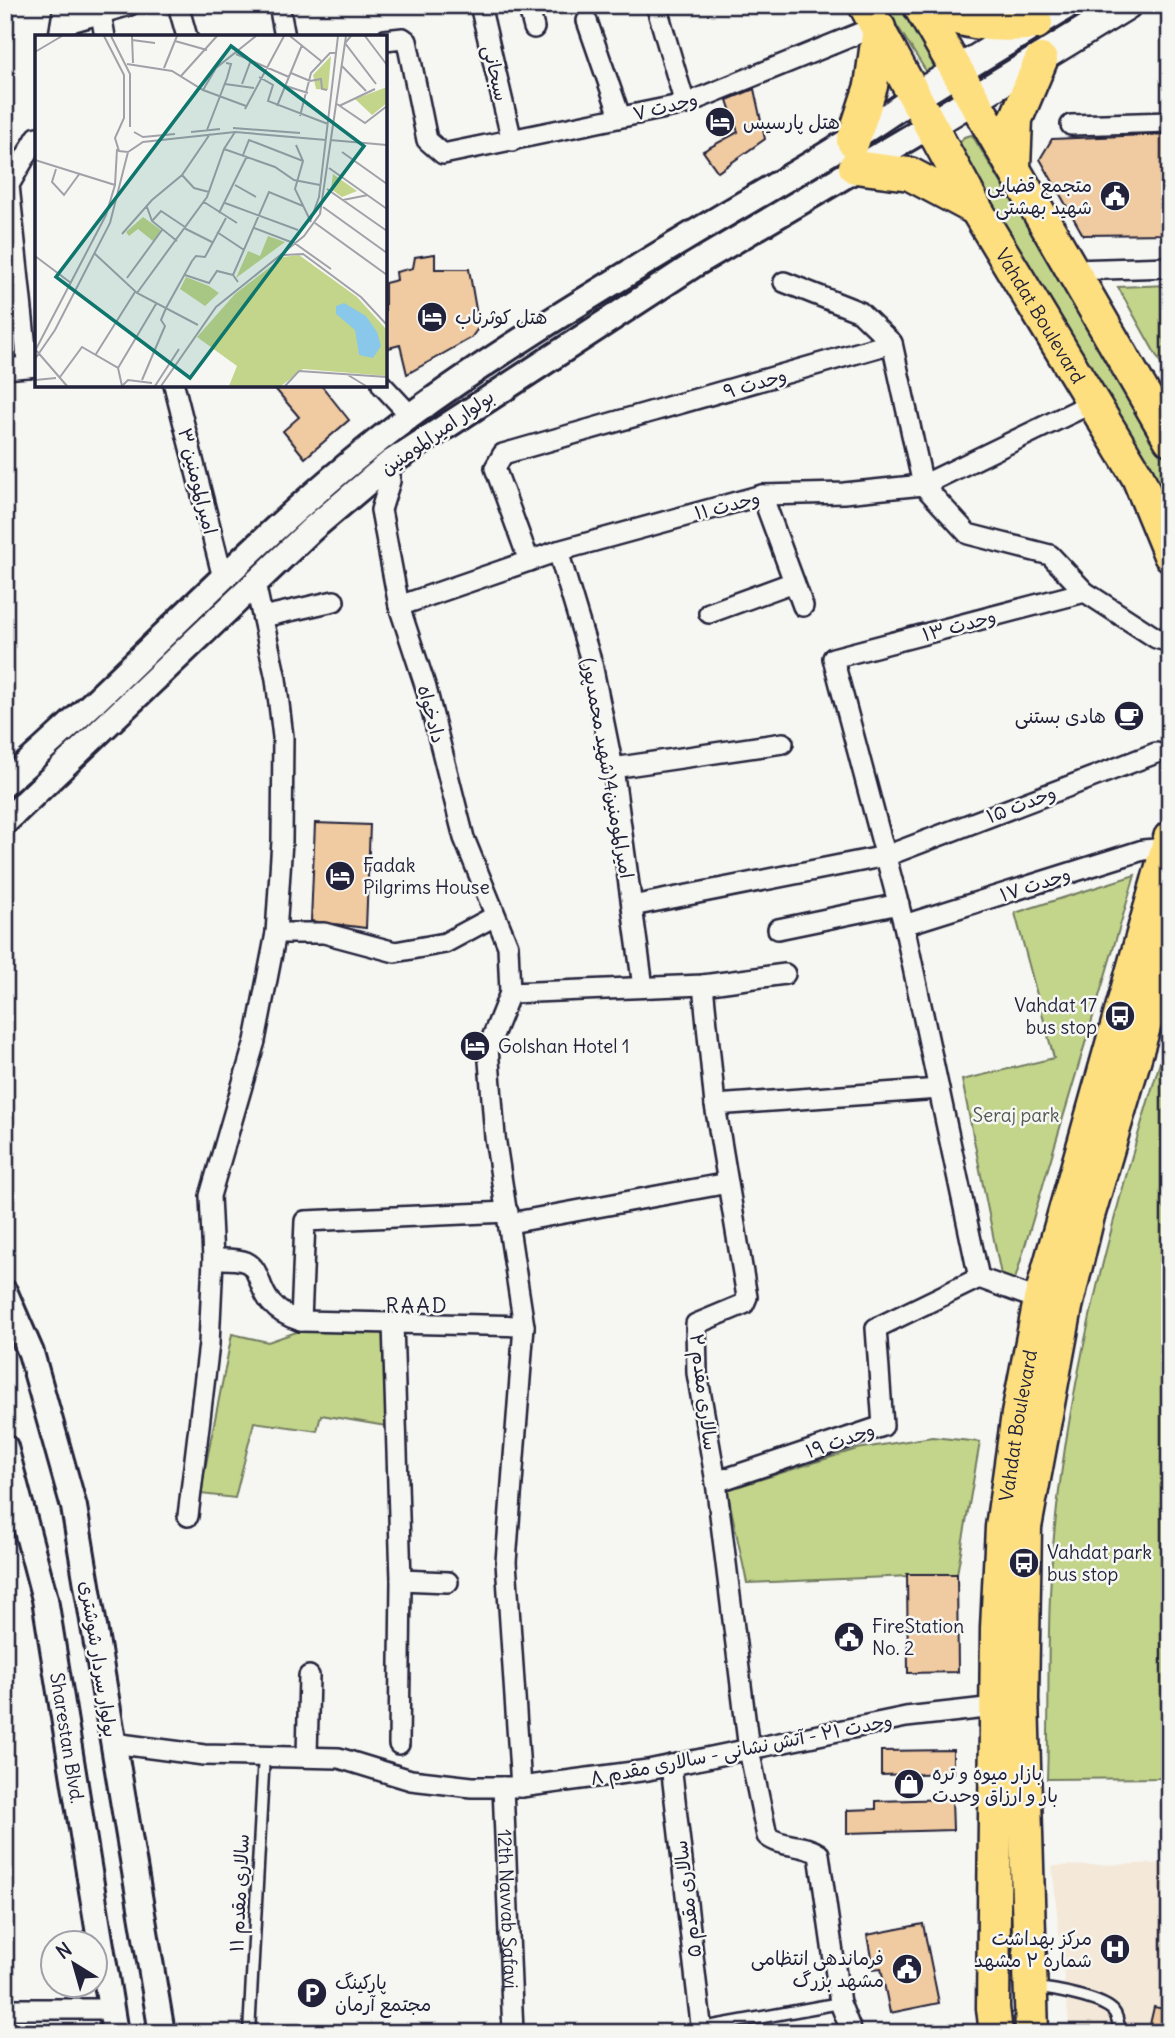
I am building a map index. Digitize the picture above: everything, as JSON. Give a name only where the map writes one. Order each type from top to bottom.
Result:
[{"type":"main road","points":[[916,96],[1065,5]]},
{"type":"main road","points":[[931,125],[1127,5]]},
{"type":"main road","points":[[920,7],[972,24],[998,27],[1036,23]]},
{"type":"main road","points":[[920,7],[1072,270],[1158,395],[1170,439]]},
{"type":"main road","points":[[874,20],[871,86],[854,154],[910,174],[976,209]]},
{"type":"main road","name":"Vahdat Boulevard","points":[[874,20],[976,209],[1138,477],[1170,555]]},
{"type":"main road","points":[[1014,169],[1016,119],[1041,60]]},
{"type":"main road","name":"Vahdat Boulevard","points":[[993,2025],[995,1707],[1002,1527],[1018,1414],[1040,1300],[1169,845]]},
{"type":"main road","name":"Vahdat Boulevard","points":[[1032,2033],[1022,1699],[1025,1527],[1066,1307],[1088,1216],[1165,965],[1170,939]]},
{"type":"main road","points":[[1029,1994],[1038,2033]]},
{"type":"street","points":[[61,22],[130,5]]},
{"type":"street","points":[[178,5],[186,35]]},
{"type":"street","points":[[279,5],[285,35]]},
{"type":"street","name":"سبحانی","points":[[480,5],[512,141]]},
{"type":"street","points":[[528,5],[534,28]]},
{"type":"street","points":[[656,5],[685,104]]},
{"type":"street","points":[[101,14],[106,35]]},
{"type":"street","points":[[587,20],[621,116]]},
{"type":"street","name":"وحدت ۷","points":[[387,40],[403,38],[407,41],[427,140],[443,154],[685,104],[874,20]]},
{"type":"street","name":"بولوار امیرالمومنین","points":[[5,822],[255,583],[390,463],[684,271],[854,154],[916,96]]},
{"type":"street","points":[[1071,125],[1170,122]]},
{"type":"street","name":"بولوار امیرالمومنین","points":[[5,783],[59,737],[296,510],[411,416],[681,241],[854,154],[931,125]]},
{"type":"street","points":[[5,369],[33,366],[9,186],[35,140]]},
{"type":"street","points":[[1072,270],[1170,267]]},
{"type":"street","points":[[784,282],[860,312],[892,343],[923,485],[968,534],[1050,555],[1086,592],[1156,638],[1170,642]]},
{"type":"street","name":"وحدت ۹","points":[[529,561],[495,468],[496,460],[503,454],[618,424],[892,343]]},
{"type":"street","name":"امیرالمومنین ۳","points":[[175,387],[223,578]]},
{"type":"street","points":[[384,387],[411,416]]},
{"type":"street","name":"وحدت ۱۱","points":[[399,606],[558,551],[762,495],[844,493],[923,485],[1092,402]]},
{"type":"street","points":[[339,506],[365,499],[380,510],[390,481],[390,463]]},
{"type":"street","points":[[762,495],[803,606]]},
{"type":"street","name":"دادخواه","points":[[380,510],[399,606],[426,688],[464,838],[508,946],[510,993]]},
{"type":"street","name":"امیرالمومنین4(شهید محمدپور)","points":[[558,551],[592,664],[613,768],[643,987]]},
{"type":"street","points":[[709,612],[794,582]]},
{"type":"street","points":[[188,1516],[209,1344],[212,1259],[210,1196],[255,1041],[276,933],[282,841],[283,737],[255,583]]},
{"type":"street","name":"وحدت ۱۳","points":[[886,856],[833,658],[1086,592]]},
{"type":"street","points":[[263,617],[334,601]]},
{"type":"street","points":[[613,768],[783,743]]},
{"type":"street","name":"وحدت ۱۵","points":[[632,906],[886,856],[1156,753]]},
{"type":"street","name":"وحدت ۱۷","points":[[904,925],[1143,850],[1169,845]]},
{"type":"street","points":[[886,856],[904,925],[979,1278],[1040,1300]]},
{"type":"street","points":[[778,929],[899,904]]},
{"type":"street","points":[[276,933],[324,933],[395,952],[445,943],[495,916]]},
{"type":"street","points":[[510,993],[703,985],[785,974]]},
{"type":"street","name":"سالاری مقدم ۲","points":[[703,985],[715,1105],[747,1301],[695,1327],[697,1373],[716,1482],[749,1750],[767,1836],[773,1841],[811,1849],[819,1854],[839,2003]]},
{"type":"street","name":"12th Navvab Safavi","points":[[510,993],[488,1048],[495,1137],[524,1326],[506,1562],[512,1787],[513,2033]]},
{"type":"street","points":[[715,1105],[939,1088]]},
{"type":"street","points":[[301,1321],[305,1221],[509,1217],[728,1183]]},
{"type":"street","points":[[212,1259],[243,1260],[252,1266],[271,1306],[284,1316],[301,1321],[524,1326]]},
{"type":"street","name":"وحدت ۱۹","points":[[716,1482],[883,1426],[876,1328],[979,1278]]},
{"type":"street","name":"بولوار سردار شوشتری","points":[[5,1293],[31,1353],[74,1507],[162,2033]]},
{"type":"street","points":[[393,1323],[401,1580],[399,1744]]},
{"type":"street","name":"Sharestan Blvd.","points":[[5,1447],[45,1599],[113,2021]]},
{"type":"street","points":[[401,1580],[448,1582]]},
{"type":"street","points":[[307,1755],[309,1676]]},
{"type":"street","name":"وحدت ۲۱ - آتش نشانی - سالاری مقدم ۸","points":[[113,1743],[204,1755],[307,1755],[339,1758],[411,1780],[512,1787],[671,1765],[906,1717],[995,1707]]},
{"type":"street","name":"سالاری مقدم ۵","points":[[671,1765],[702,2031]]},
{"type":"street","points":[[839,2003],[852,2033]]},
{"type":"street","points":[[5,2009],[113,2021]]},
{"type":"lane","name":"سالاری مقدم ۱۱","points":[[249,2033],[264,1755]]},
{"type":"lane","points":[[1029,1994],[1050,1989],[1107,2006],[1116,2014],[1120,2033]]},
{"type":"lane","points":[[702,2031],[839,2003]]},
{"type":"shaded area","name":"مرکز بهداشت شماره ۲ مشهد","points":[[1170,1863],[1170,2033],[1070,2033],[1052,1866]]},
{"type":"green space","points":[[884,5],[905,5],[937,57],[935,67],[926,71]]},
{"type":"green space","points":[[972,135],[1022,217],[1060,271],[1167,459],[1170,512],[1149,468],[958,146],[964,137]]},
{"type":"green space","points":[[1170,285],[1170,380],[1118,287]]},
{"type":"green space","name":"Seraj park","points":[[1135,875],[1014,1283],[1001,1275],[962,1080],[1054,1058],[1015,913]]},
{"type":"green space","points":[[1170,1031],[1170,1778],[1047,1779],[1049,1627],[1061,1472],[1098,1280]]},
{"type":"green space","points":[[305,1329],[388,1333],[392,1427],[321,1415],[317,1431],[254,1422],[235,1498],[200,1494],[232,1334],[268,1342]]},
{"type":"green space","points":[[932,1437],[980,1442],[957,1574],[747,1583],[727,1490],[857,1449]]},
{"type":"building","points":[[754,89],[765,139],[718,172],[703,151],[738,132],[727,100]]},
{"type":"building","name":"متجمع قضایی شهید بهشتی","points":[[1170,134],[1170,234],[1083,235],[1040,159],[1052,139]]},
{"type":"building","name":"هتل کوثرناب","points":[[435,254],[435,269],[469,269],[479,327],[471,338],[407,374],[400,345],[387,348],[387,282],[397,280],[396,272],[413,268],[415,257]]},
{"type":"building","points":[[274,387],[323,387],[349,420],[305,458],[283,431],[299,417]]},
{"type":"building","name":"Fadak Pilgrims House","points":[[315,823],[370,825],[366,928],[311,921]]},
{"type":"building","points":[[907,1574],[957,1574],[958,1672],[908,1673]]},
{"type":"building","points":[[953,1750],[953,1773],[881,1775],[881,1751]]},
{"type":"building","points":[[952,1799],[953,1830],[847,1833],[847,1810],[876,1809],[876,1801]]},
{"type":"building","name":"فرماندهی انتظامی مشهد بزرگ","points":[[923,1924],[939,2003],[890,2013],[881,1968],[873,1969],[867,1935]]},
{"type":"building","points":[[1154,2007],[1170,2010],[1170,2033],[1148,2033]]},
{"type":"place","name":"هتل پارسیس","points":[[720,122]]},
{"type":"place","name":"متجمع قضایی شهید بهشتی","points":[[1115,196]]},
{"type":"place","name":"هتل کوثرناب","points":[[432,317]]},
{"type":"place","name":"هادی بستنی","points":[[1129,716]]},
{"type":"place","name":"Fadak Pilgrims House","points":[[340,876]]},
{"type":"place","name":"Vahdat 17 bus stop","points":[[1120,1016]]},
{"type":"place","name":"Golshan Hotel 1","points":[[475,1046]]},
{"type":"place","name":"Vahdat park bus stop","points":[[1024,1563]]},
{"type":"place","name":"FireStation No. 2","points":[[849,1637]]},
{"type":"place","name":"بازار میوه و تره بار و ارزاق وحدت","points":[[909,1784]]},
{"type":"place","name":"مرکز بهداشت شماره ۲ مشهد","points":[[1115,1949]]},
{"type":"place","name":"فرماندهی انتظامی مشهد بزرگ","points":[[907,1969]]},
{"type":"place","name":"پارکینگ مجتمع آرمان","points":[[312,1993]]},
{"type":"district","name":"RAAD","points":[[417,1305]]}]
